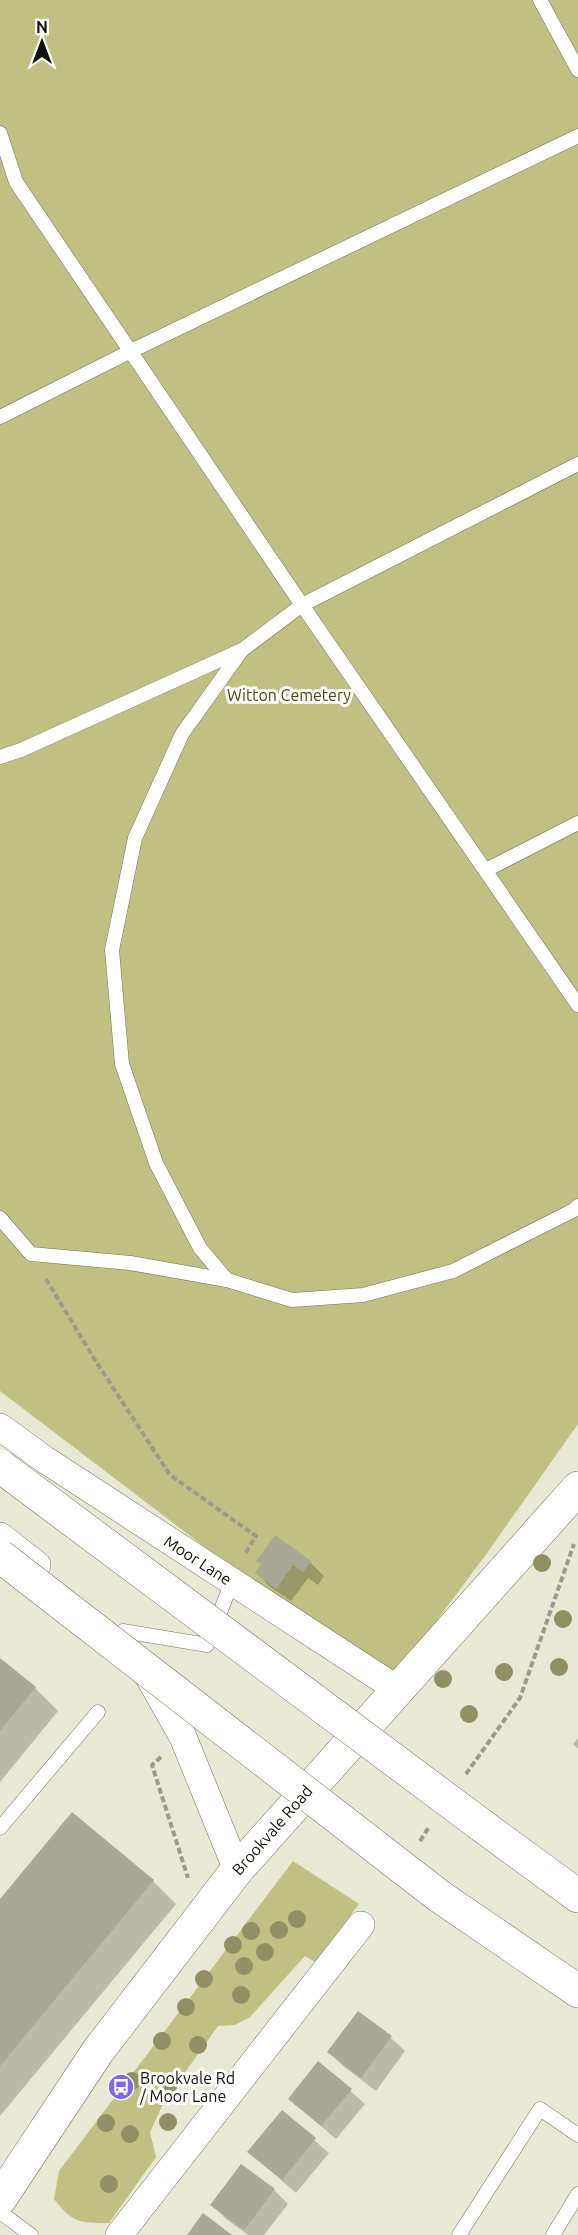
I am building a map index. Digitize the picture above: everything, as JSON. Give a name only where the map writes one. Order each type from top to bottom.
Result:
[{"type":"main road","points":[[0,1466],[578,1896]]},
{"type":"main road","name":"Brookvale Road","points":[[0,2199],[98,2051],[237,1870],[578,1488]]},
{"type":"main road","points":[[0,1557],[440,1896],[578,1991]]},
{"type":"street","name":"Moor Lane","points":[[0,1427],[44,1459],[397,1689]]},
{"type":"street","points":[[0,1536],[123,1631],[183,1737],[237,1870]]},
{"type":"street","points":[[119,2235],[361,1925]]},
{"type":"lane","points":[[540,0],[578,70]]},
{"type":"lane","points":[[0,133],[16,182],[302,605],[578,1005]]},
{"type":"lane","points":[[0,417],[131,351],[578,136]]},
{"type":"lane","points":[[0,757],[21,750],[242,650],[302,605],[578,464]]},
{"type":"lane","points":[[227,1280],[200,1248],[156,1163],[125,1075],[122,1064],[112,950],[135,838],[182,734],[242,650]]},
{"type":"lane","points":[[486,870],[578,823]]},
{"type":"lane","points":[[0,1218],[32,1254],[130,1263],[227,1280],[292,1300],[363,1295],[453,1271],[578,1206]]},
{"type":"lane","points":[[123,1631],[207,1645],[232,1582]]},
{"type":"lane","points":[[0,1828],[98,1712]]},
{"type":"lane","points":[[459,2235],[540,2109],[578,2135]]},
{"type":"lane","points":[[553,2235],[578,2194]]},
{"type":"lane","points":[[0,2212],[31,2235]]},
{"type":"path","points":[[32,1254],[95,1360],[170,1476],[256,1536],[240,1562],[232,1582]]},
{"type":"path","points":[[460,1783],[520,1698],[578,1533]]},
{"type":"path","points":[[182,1886],[189,1876],[152,1765],[183,1737]]},
{"type":"path","points":[[414,1849],[434,1821]]},
{"type":"green space","name":"Witton Cemetery","points":[[0,0],[578,0],[578,1424],[487,1553],[395,1677],[290,1612],[0,1391]]},
{"type":"green space","points":[[293,1861],[359,1904],[315,1962],[305,1956],[250,2017],[235,2025],[218,2026],[164,2102],[150,2132],[156,2157],[109,2223],[83,2222],[72,2217],[54,2199],[59,2171]]},
{"type":"building","points":[[275,1535],[311,1561],[303,1572],[293,1565],[276,1589],[255,1573],[261,1564],[256,1561]]},
{"type":"building","points":[[0,1658],[36,1687],[0,1731]]},
{"type":"building","points":[[72,1812],[154,1880],[0,2066],[0,1899]]},
{"type":"building","points":[[358,2011],[392,2036],[361,2078],[327,2052]]},
{"type":"building","points":[[318,2061],[352,2089],[321,2126],[288,2099]]},
{"type":"building","points":[[282,2110],[316,2138],[282,2180],[247,2152]]},
{"type":"building","points":[[241,2164],[275,2189],[244,2230],[210,2205]]},
{"type":"building","points":[[203,2213],[232,2235],[187,2235]]},
{"type":"place","name":"Brookvale Rd / Moor Lane","points":[[121,2087]]}]
